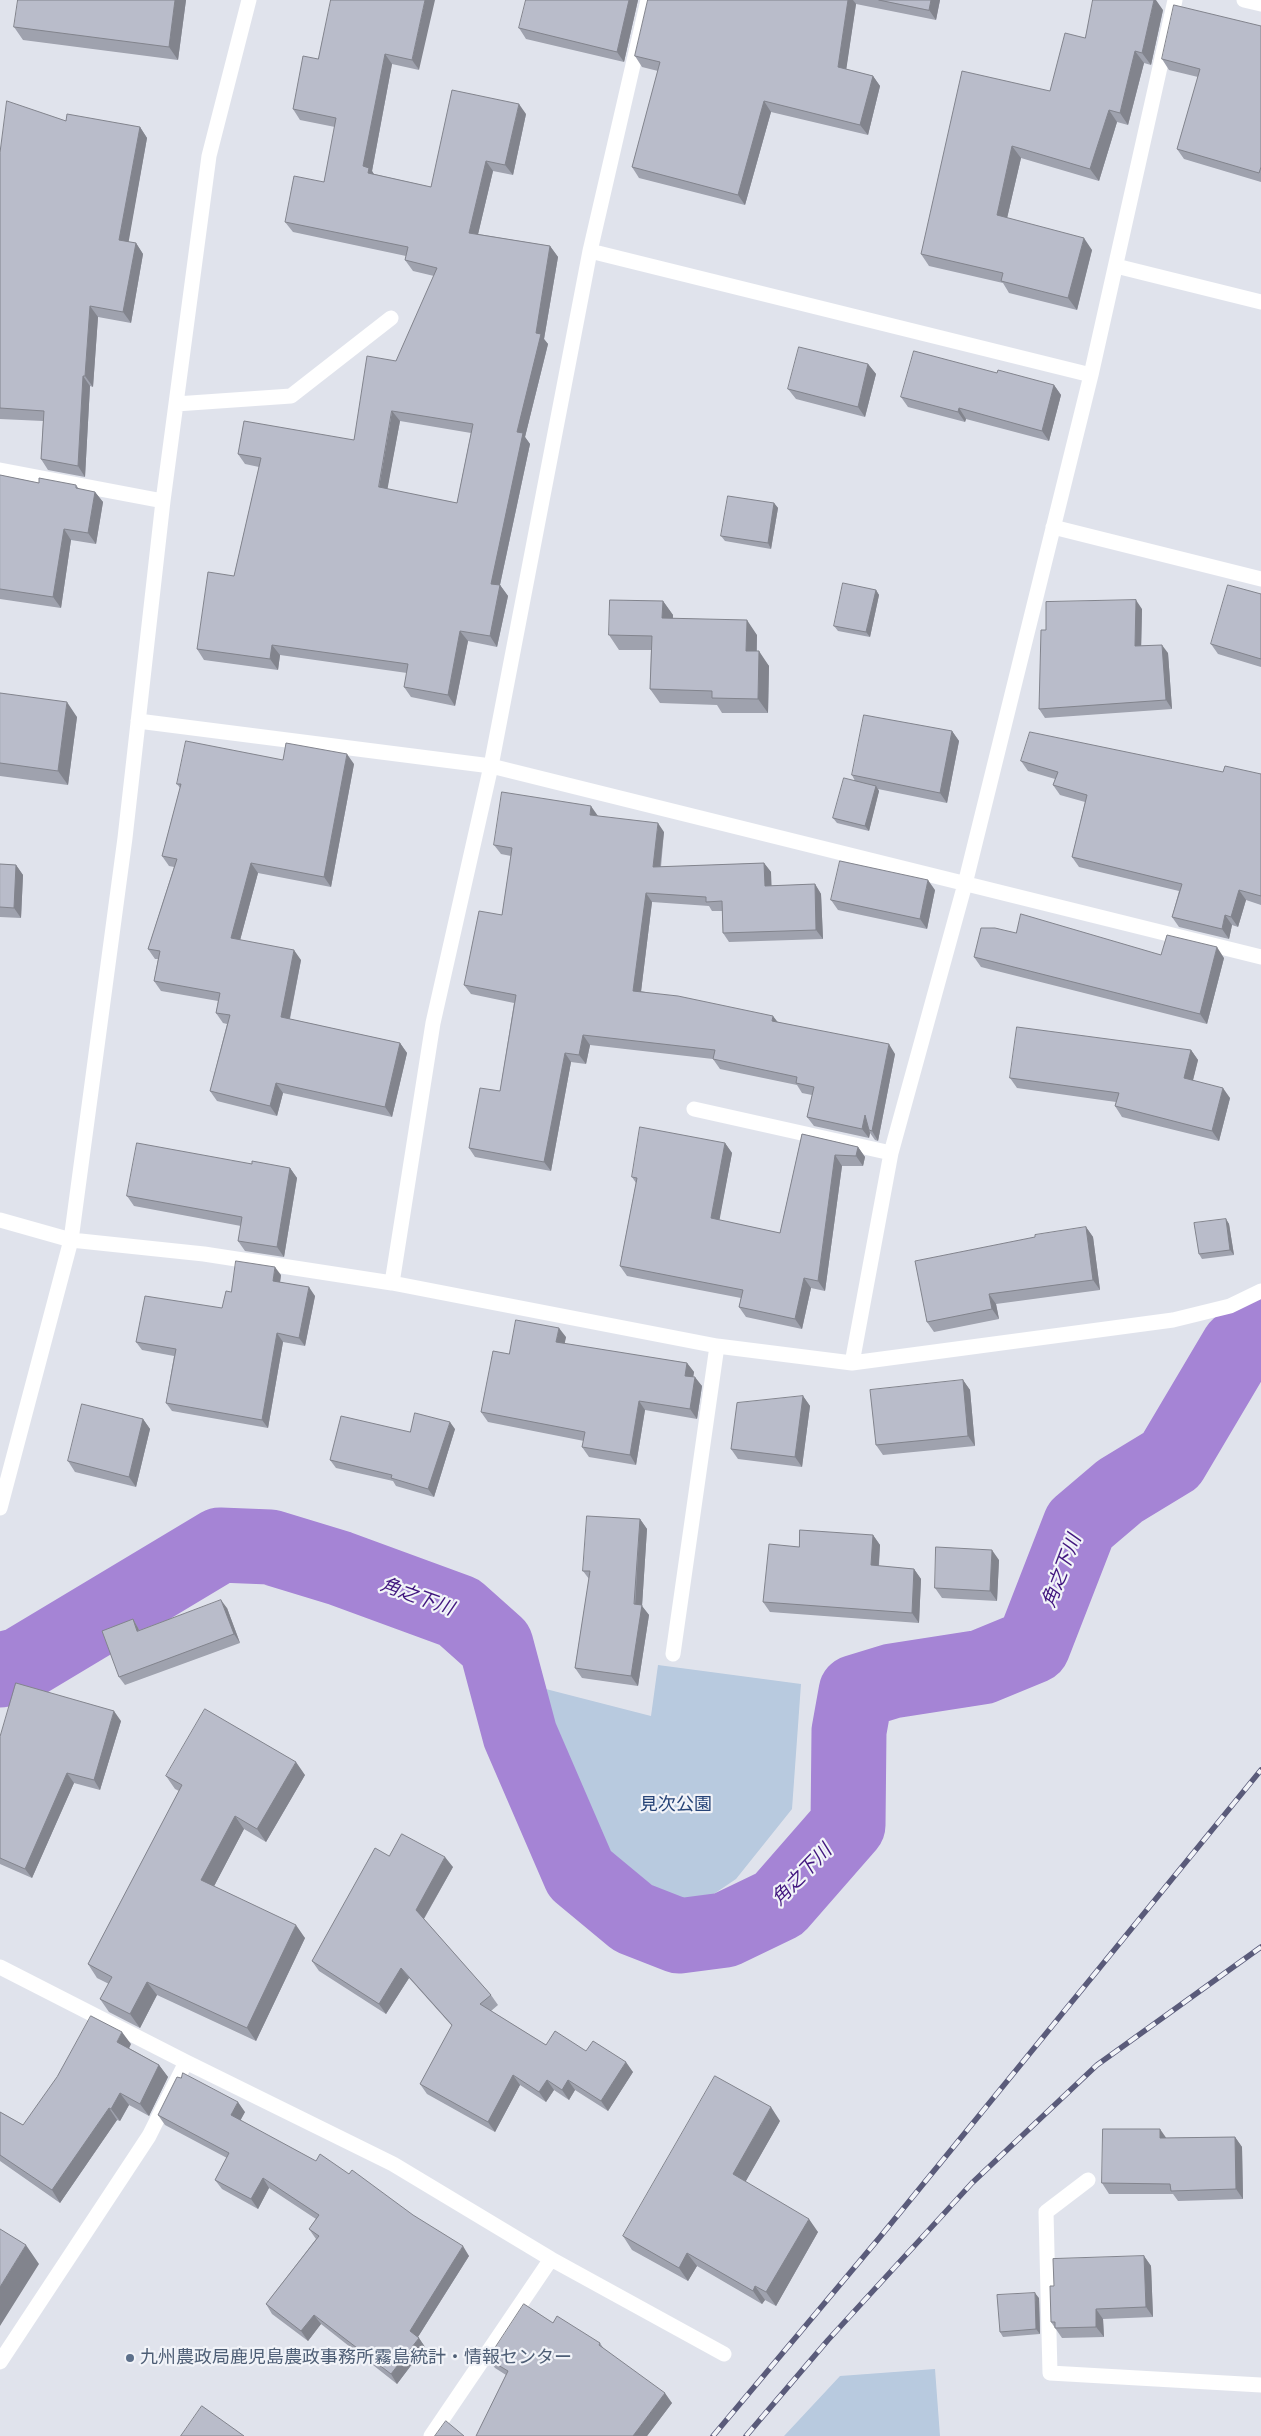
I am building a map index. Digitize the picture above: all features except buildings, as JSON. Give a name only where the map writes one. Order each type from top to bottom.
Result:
[{"type":"street","points":[[0,1508],[71,1240],[125,838],[163,501],[209,156],[249,0]]},
{"type":"street","points":[[392,1283],[434,1023],[491,766],[590,250],[648,0]]},
{"type":"street","points":[[852,1363],[891,1153],[965,884],[1091,375],[1175,0]]},
{"type":"street","points":[[1244,0],[1261,4]]},
{"type":"street","points":[[590,250],[1091,375]]},
{"type":"street","points":[[1116,266],[1261,302]]},
{"type":"street","points":[[176,404],[291,396],[391,318]]},
{"type":"street","points":[[0,470],[163,501]]},
{"type":"street","points":[[1053,527],[1261,579]]},
{"type":"street","points":[[138,721],[491,766],[1261,957]]},
{"type":"street","points":[[694,1109],[891,1153]]},
{"type":"street","points":[[0,1220],[71,1240],[204,1254],[392,1283],[718,1346],[852,1363],[1172,1320],[1230,1306],[1261,1291]]},
{"type":"street","points":[[673,1654],[718,1346]]},
{"type":"street","points":[[0,1967],[186,2062],[393,2164],[551,2260],[724,2354]]},
{"type":"street","points":[[0,2362],[149,2136],[186,2062]]},
{"type":"street","points":[[1088,2180],[1046,2212],[1050,2373],[1261,2385]]},
{"type":"street","points":[[431,2436],[551,2260]]},
{"type":"green space","name":"見次公園","points":[[658,1665],[801,1684],[792,1809],[736,1879],[702,1902],[648,1897],[611,1874],[583,1849],[557,1797],[545,1741],[538,1687],[651,1716]]},
{"type":"green space","points":[[935,2369],[940,2436],[784,2436],[840,2376]]},
{"type":"waterway","name":"角之下川","points":[[0,1670],[20,1665],[220,1545],[270,1547],[339,1568],[459,1612],[496,1645],[520,1735],[580,1874],[633,1918],[679,1936],[725,1930],[779,1904],[848,1825],[849,1731],[856,1692],[892,1681],[982,1667],[1033,1646],[1080,1525],[1120,1491],[1171,1460],[1238,1347],[1261,1327]]},
{"type":"railway","points":[[713,2436],[880,2237],[1261,1770]]},
{"type":"railway","points":[[746,2436],[828,2340],[972,2183],[1097,2065],[1261,1947]]},
{"type":"place","name":"九州農政局鹿児島農政事務所霧島統計・情報センター","points":[[130,2358]]}]
